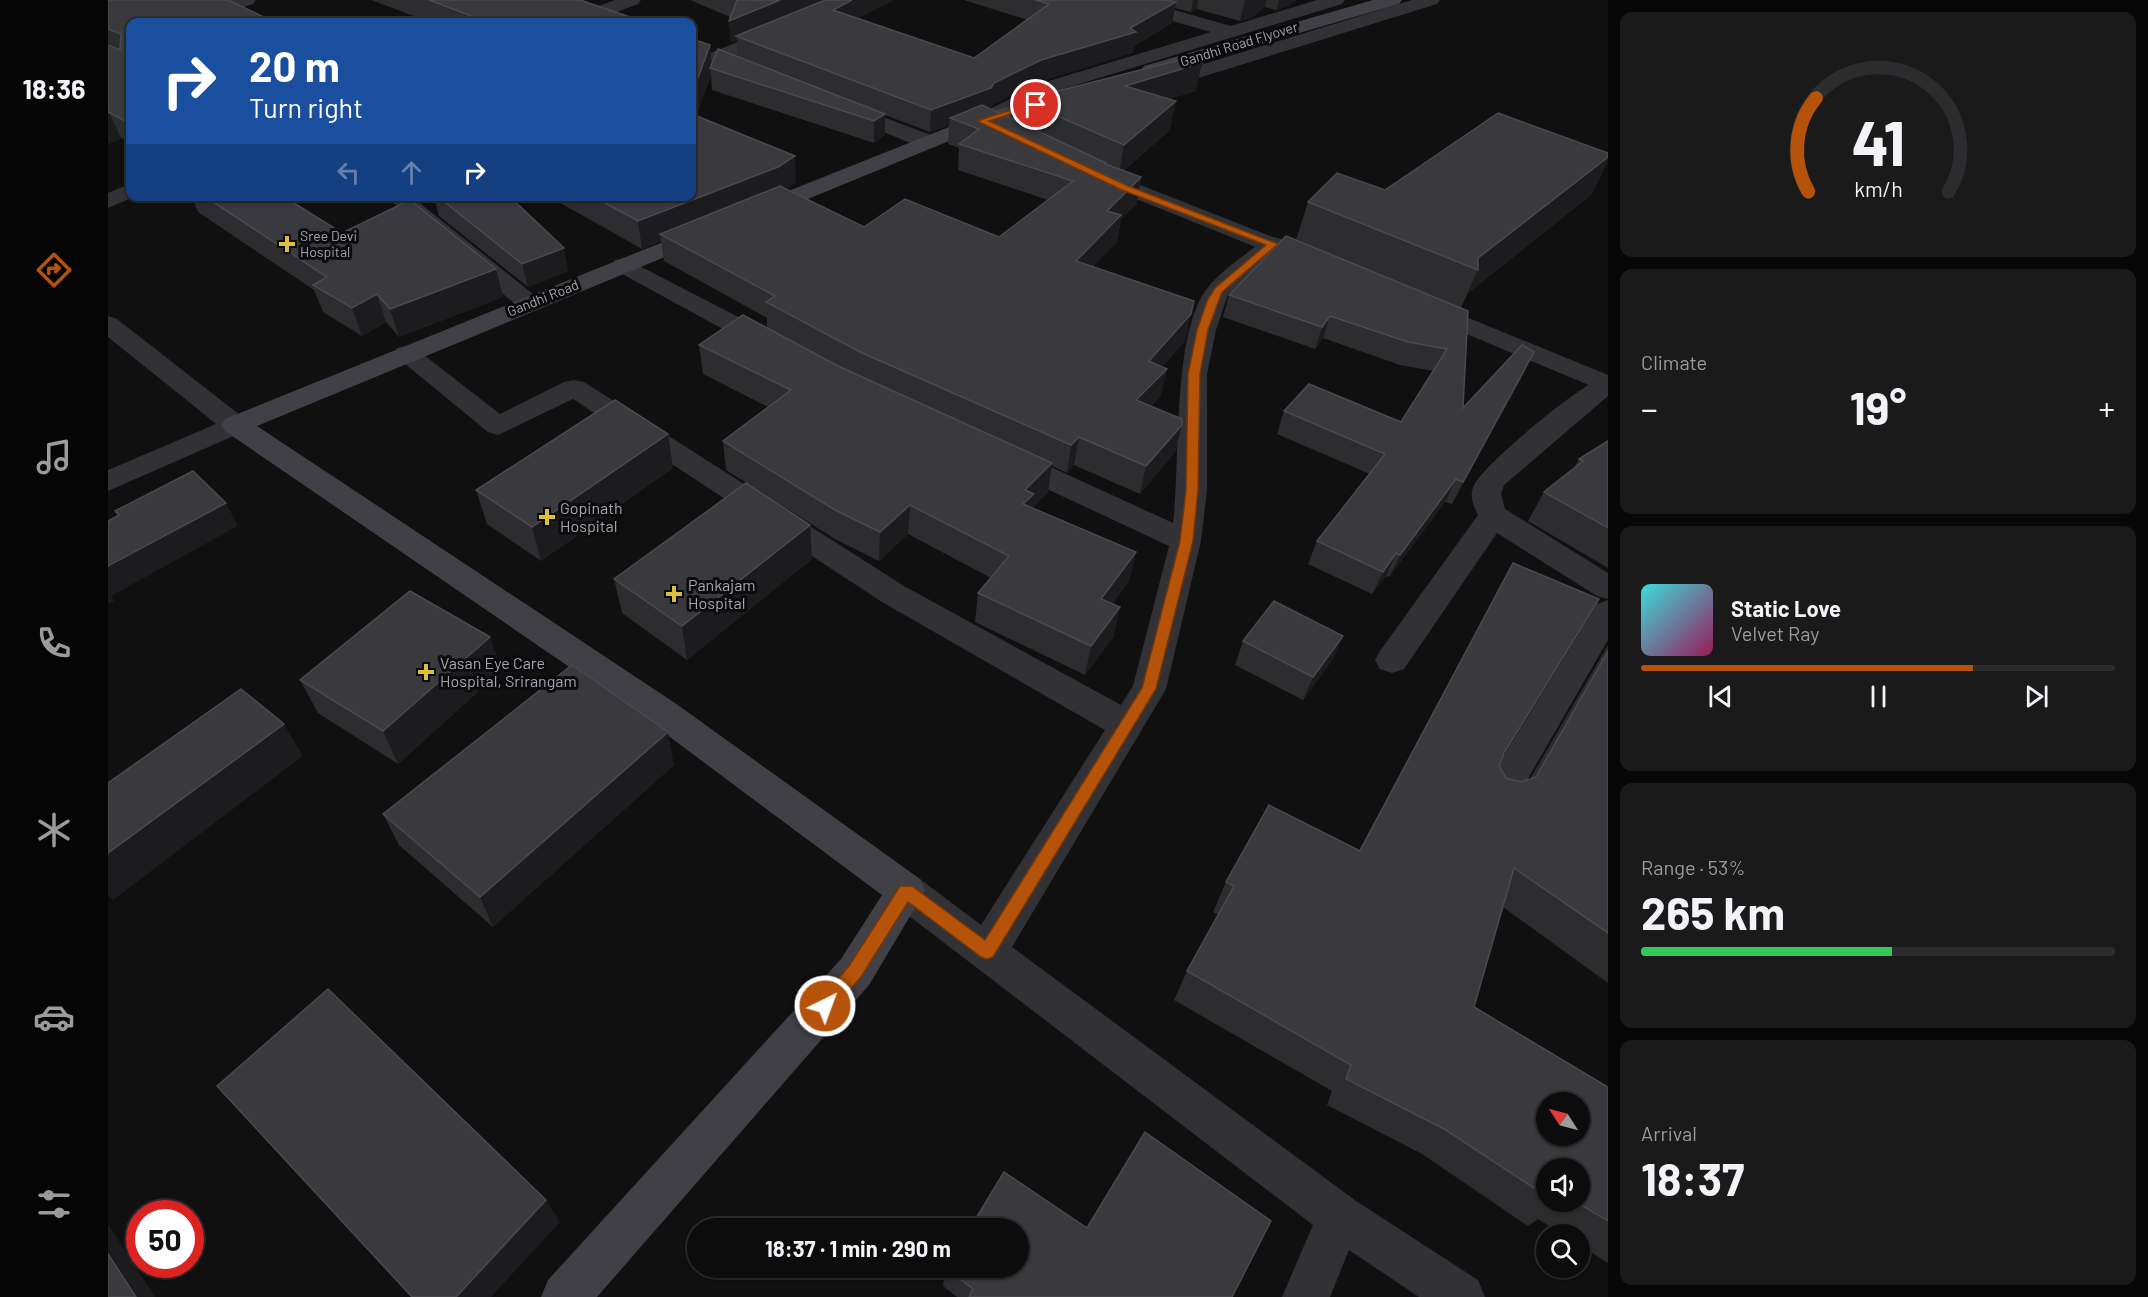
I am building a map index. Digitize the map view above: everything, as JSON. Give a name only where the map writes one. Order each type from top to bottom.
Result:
[{"type":"main road","name":"Gandhi Road Flyover","points":[[981,121],[1063,103],[1315,21],[1393,0]]},
{"type":"main road","name":"Gandhi Road","points":[[235,425],[529,303],[981,121]]},
{"type":"main road","points":[[235,425],[663,712],[906,891],[855,972],[565,1297]]},
{"type":"street","points":[[194,18],[247,0]]},
{"type":"street","points":[[594,14],[632,0]]},
{"type":"street","points":[[747,70],[707,55],[855,0]]},
{"type":"street","points":[[1119,0],[1229,31]]},
{"type":"street","points":[[981,121],[1046,88],[1336,0]]},
{"type":"street","points":[[1138,90],[1431,0]]},
{"type":"street","points":[[575,7],[606,18]]},
{"type":"street","points":[[821,100],[928,142]]},
{"type":"street","points":[[981,121],[1012,135]]},
{"type":"street","points":[[1074,164],[1125,188],[1262,240],[1338,272]]},
{"type":"street","points":[[108,201],[126,193]]},
{"type":"street","points":[[402,201],[529,303]]},
{"type":"street","points":[[987,951],[1149,689],[1186,541],[1192,490],[1194,374],[1203,330],[1218,290],[1262,240]]},
{"type":"street","points":[[624,265],[788,354]]},
{"type":"street","points":[[1402,298],[1608,384],[1504,467],[1488,484],[1486,497],[1493,516],[1608,588]]},
{"type":"street","points":[[108,324],[235,425]]},
{"type":"street","points":[[406,354],[498,426],[574,387],[893,594],[1126,725]]},
{"type":"street","name":"Gandhi Road","points":[[108,482],[235,425]]},
{"type":"street","points":[[980,447],[1186,541]]},
{"type":"street","points":[[1392,660],[1493,516]]},
{"type":"street","points":[[1498,797],[1608,612]]},
{"type":"street","points":[[906,891],[1340,1217],[1461,1297]]},
{"type":"street","points":[[1306,1297],[1340,1217]]},
{"type":"building","points":[[108,0],[228,0],[266,18],[126,18],[126,122],[108,113],[108,45],[120,50],[121,34],[108,29]]},
{"type":"building","points":[[429,0],[580,0],[633,18],[477,18]]},
{"type":"building","points":[[737,0],[780,0],[729,21]]},
{"type":"building","points":[[825,0],[852,0],[833,10],[974,58],[1049,4],[1035,0],[1169,0],[1176,2],[1130,28],[1136,32],[1041,60],[994,83],[991,88],[931,110],[736,36]]},
{"type":"building","points":[[696,40],[710,45],[696,83]]},
{"type":"building","points":[[718,49],[885,114],[874,121],[710,68]]},
{"type":"building","points":[[1191,57],[1202,63],[1125,86],[1176,101],[1124,145],[1013,97],[1054,92]]},
{"type":"building","points":[[982,105],[1105,164],[1141,177],[1107,211],[1121,215],[1076,261],[1194,301],[1191,314],[1149,361],[1167,369],[1136,400],[1182,419],[1182,425],[1146,466],[1079,437],[1071,445],[860,352],[766,302],[775,296],[660,234],[780,186],[864,227],[905,199],[999,237],[1073,181],[959,144],[979,129],[950,118]]},
{"type":"building","points":[[1498,113],[1608,153],[1608,157],[1478,258],[1478,270],[1308,202],[1337,173],[1385,190]]},
{"type":"building","points":[[696,116],[795,156],[778,167],[696,199]]},
{"type":"building","points":[[212,201],[291,201],[342,233],[411,201],[496,269],[390,309],[377,294],[352,308],[313,285],[327,277]]},
{"type":"building","points":[[443,201],[514,201],[564,248],[522,264]]},
{"type":"building","points":[[601,201],[690,201],[638,221]]},
{"type":"building","points":[[1286,236],[1468,311],[1463,408],[1522,345],[1534,352],[1463,482],[1456,479],[1400,555],[1396,553],[1383,572],[1317,541],[1385,454],[1284,411],[1309,384],[1401,422],[1447,349],[1408,342],[1330,316],[1322,327],[1229,295]]},
{"type":"building","points":[[743,315],[838,366],[1052,463],[1025,490],[1034,494],[1023,504],[1136,552],[1101,599],[1120,607],[1091,646],[978,593],[1009,556],[910,505],[880,532],[835,510],[723,441],[791,390],[699,345]]},
{"type":"building","points":[[615,400],[668,434],[532,527],[476,490]]},
{"type":"building","points":[[1608,441],[1608,528],[1544,492],[1583,461],[1579,459]]},
{"type":"building","points":[[193,471],[226,503],[108,566],[108,521],[119,515],[115,511]]},
{"type":"building","points":[[746,483],[810,525],[682,626],[614,579]]},
{"type":"building","points":[[1513,563],[1599,599],[1504,753],[1499,766],[1506,778],[1521,782],[1536,777],[1608,651],[1608,933],[1514,868],[1474,1007],[1608,1087],[1608,1221],[1590,1210],[1590,1158],[1536,1158],[1536,1189],[1446,1130],[1346,1079],[1351,1065],[1187,971],[1234,886],[1226,882],[1269,805],[1360,851]]},
{"type":"building","points":[[410,591],[490,637],[383,731],[300,680]]},
{"type":"building","points":[[1274,601],[1343,636],[1313,677],[1243,641]]},
{"type":"building","points":[[572,665],[668,732],[480,897],[383,814]]},
{"type":"building","points":[[241,689],[284,724],[108,853],[108,783]]},
{"type":"building","points":[[328,989],[546,1200],[456,1297],[412,1297],[217,1086]]},
{"type":"building","points":[[1145,1132],[1271,1221],[1232,1297],[969,1297],[973,1289],[958,1278],[1029,1278],[1029,1218],[976,1218],[1004,1172],[1087,1228]]},
{"type":"building","points":[[108,1254],[136,1297],[108,1297]]},
{"type":"place","name":"Sree Devi Hospital","points":[[287,244]]},
{"type":"place","name":"Gopinath Hospital","points":[[547,517]]},
{"type":"place","name":"Pankajam Hospital","points":[[674,594]]},
{"type":"place","name":"Vasan Eye Care Hospital, Srirangam","points":[[426,672]]},
{"type":"route","points":[[825,1006],[855,972],[906,891],[987,951],[1149,689],[1186,541],[1192,490],[1194,374],[1203,330],[1218,290],[1273,244],[1125,188],[981,121],[1036,105]]}]
